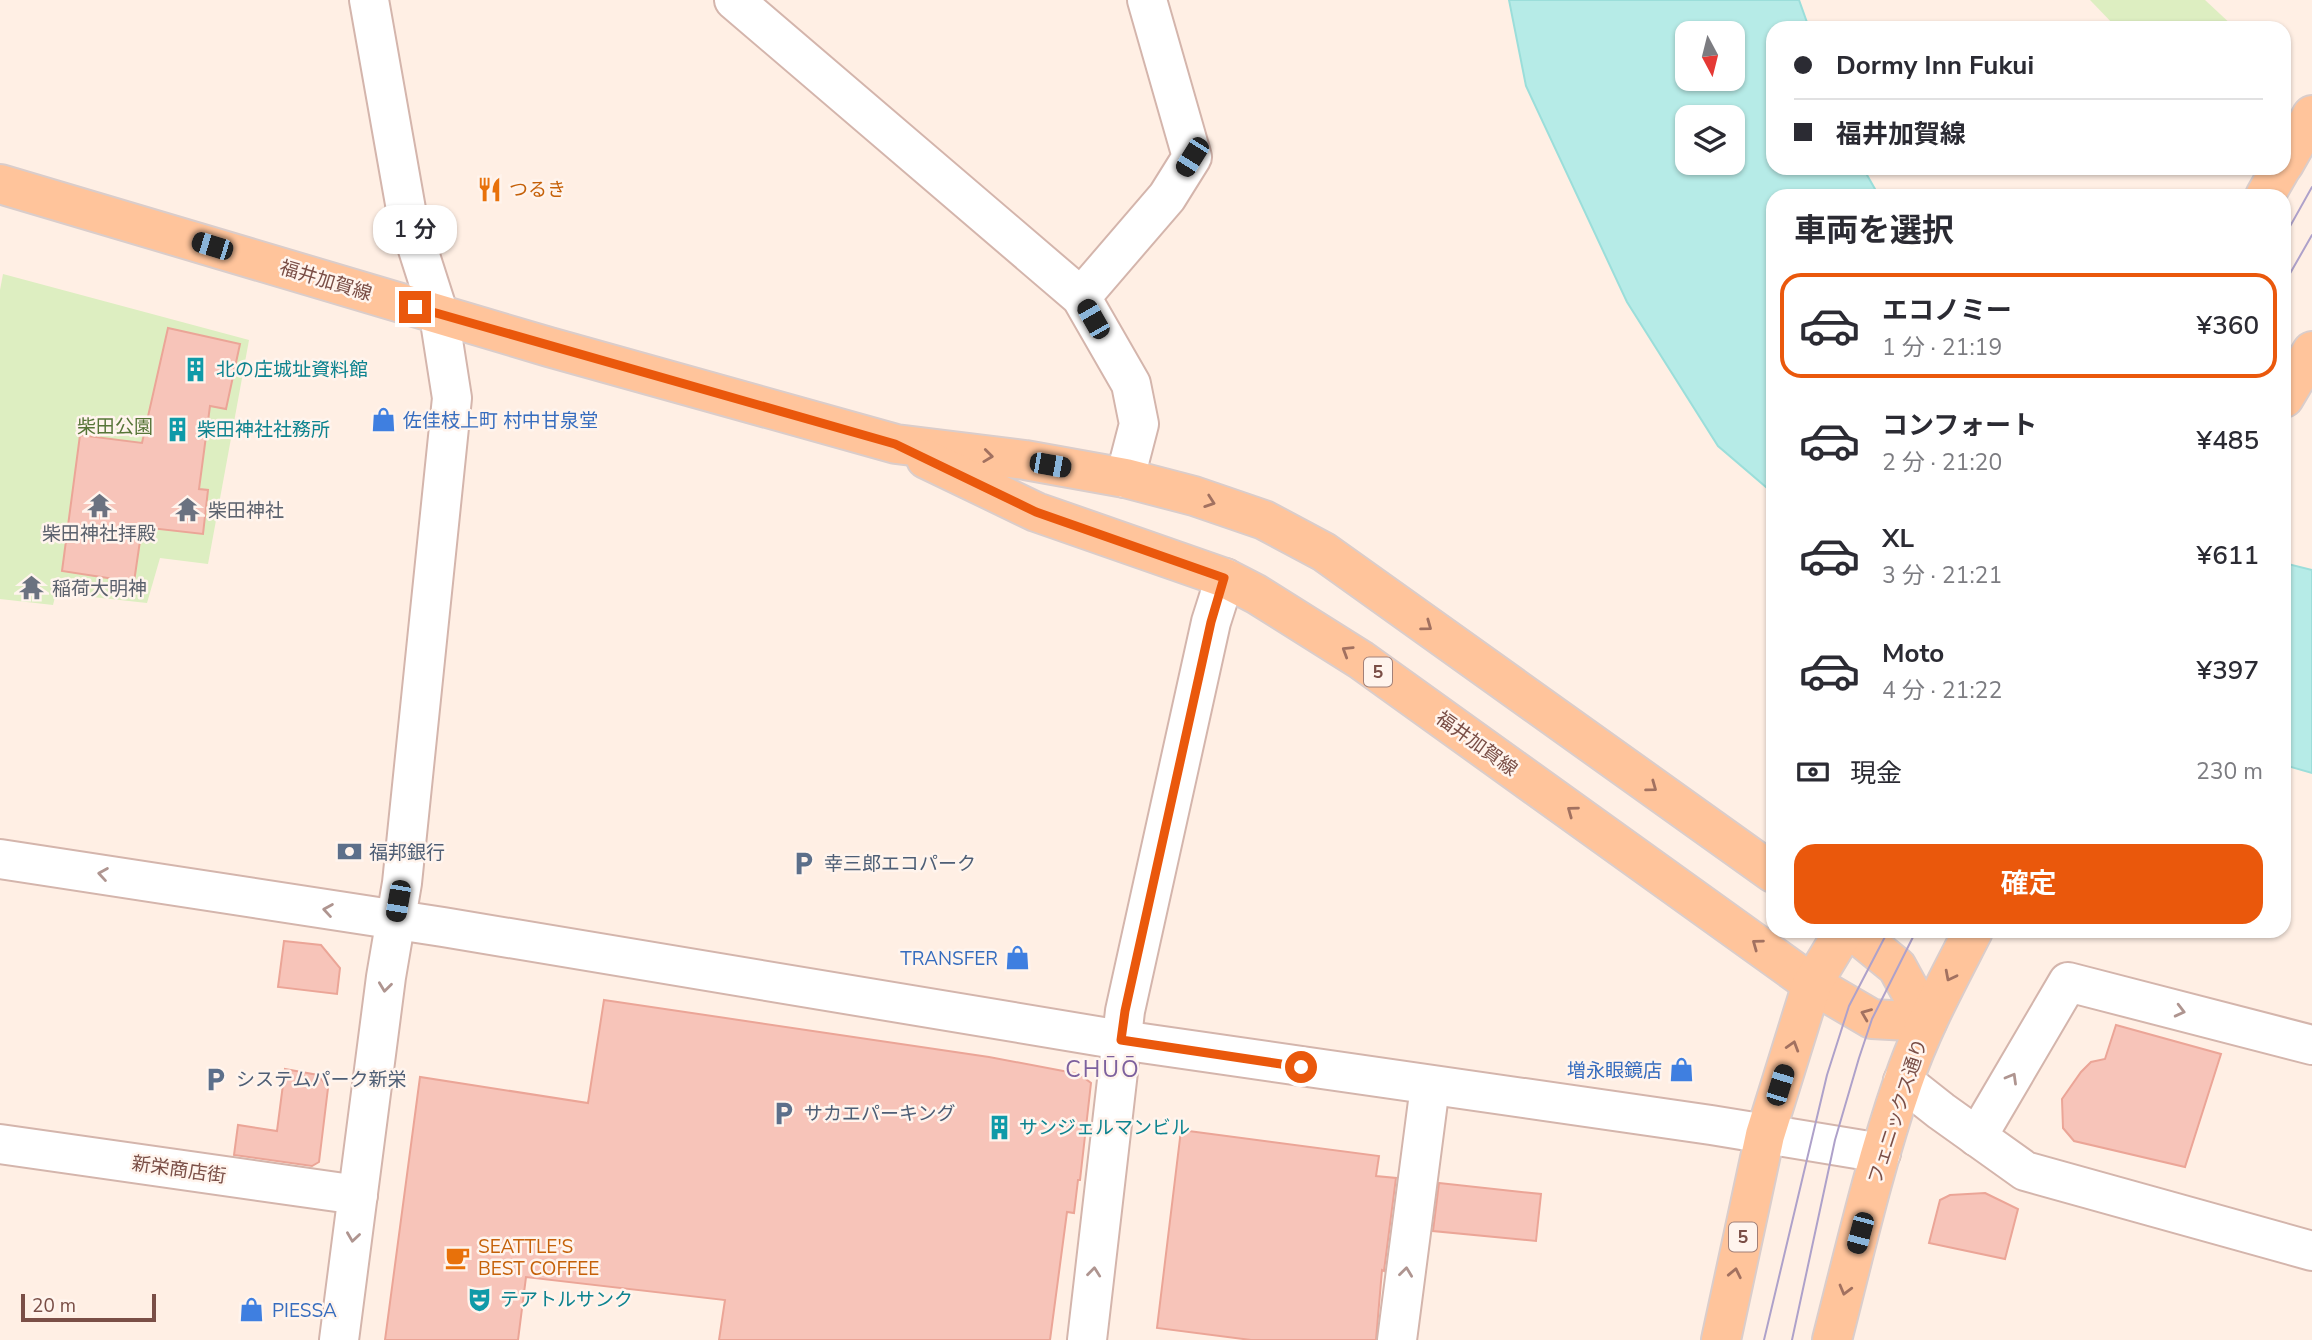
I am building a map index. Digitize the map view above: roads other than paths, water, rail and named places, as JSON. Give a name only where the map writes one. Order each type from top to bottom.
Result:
[{"type":"main road","points":[[2291,152],[2312,115]]},
{"type":"main road","name":"福井加賀線","points":[[0,184],[439,315],[895,444],[1025,460],[1125,478],[1194,496],[1264,520],[1324,552],[1766,868]]},
{"type":"main road","points":[[2291,386],[2312,351]]},
{"type":"main road","name":"福井加賀線","points":[[895,444],[1036,512],[1224,578],[1256,594],[1361,660],[1812,984],[1872,1018],[1927,1022]]},
{"type":"main road","points":[[1812,984],[1840,938]]},
{"type":"main road","points":[[1862,938],[1897,967],[1927,1022]]},
{"type":"main road","name":"フェニックス通り","points":[[1832,1340],[1881,1153],[1903,1081],[1927,1022],[1969,938]]},
{"type":"main road","name":"5","points":[[1721,1340],[1765,1135],[1812,984]]},
{"type":"street","points":[[339,1340],[402,883],[452,398],[439,315],[407,215],[369,0]]},
{"type":"street","points":[[734,0],[1080,297],[1130,384],[1139,424],[1125,478]]},
{"type":"street","points":[[1080,297],[1167,197],[1192,157],[1147,0]]},
{"type":"street","points":[[1087,1340],[1125,1011],[1211,622],[1224,578]]},
{"type":"street","points":[[0,859],[395,919],[1121,1040],[1881,1153]]},
{"type":"street","points":[[1977,1137],[2068,982],[2312,1045]]},
{"type":"street","points":[[1903,1081],[2025,1171],[2312,1251]]},
{"type":"street","points":[[1398,1340],[1430,1086]]},
{"type":"street","name":"新栄商店街","points":[[0,1144],[358,1195]]},
{"type":"water","points":[[1509,0],[1799,0],[1806,21],[1766,21],[1766,175],[1867,175],[1875,189],[1766,189],[1766,487],[1718,446],[1627,302],[1526,86]]},
{"type":"water","points":[[2291,565],[2312,570],[2312,773],[2291,767]]},
{"type":"tram line","points":[[2291,224],[2312,187]]},
{"type":"tram line","points":[[2291,272],[2312,235]]},
{"type":"tram line","points":[[1764,1340],[1827,1075],[1849,1006],[1884,938]]},
{"type":"tram line","points":[[1792,1340],[1835,1140],[1859,1058],[1872,1019],[1912,938]]},
{"type":"place","name":"つるき","points":[[489,189]]},
{"type":"place","name":"北の庄城址資料館","points":[[196,369]]},
{"type":"place","name":"佐佳枝上町 村中甘泉堂","points":[[383,420]]},
{"type":"place","name":"柴田神社社務所","points":[[177,429]]},
{"type":"place","name":"柴田神社拝殿","points":[[99,505]]},
{"type":"place","name":"柴田神社","points":[[188,510]]},
{"type":"place","name":"稲荷大明神","points":[[32,588]]},
{"type":"place","name":"福邦銀行","points":[[349,852]]},
{"type":"place","name":"幸三郎エコパーク","points":[[804,863]]},
{"type":"place","name":"TRANSFER","points":[[1018,958]]},
{"type":"place","name":"増永眼鏡店","points":[[1682,1070]]},
{"type":"place","name":"システムパーク新栄","points":[[216,1079]]},
{"type":"place","name":"サカエパーキング","points":[[784,1113]]},
{"type":"place","name":"サンジェルマンビル","points":[[999,1127]]},
{"type":"place","name":"SEATTLE'S BEST COFFEE","points":[[458,1257]]},
{"type":"place","name":"テアトルサンク","points":[[480,1299]]},
{"type":"place","name":"PIESSA","points":[[252,1310]]},
{"type":"district","name":"CHŪŌ","points":[[1103,1069]]},
{"type":"park label","name":"柴田公園","points":[[115,426]]}]
